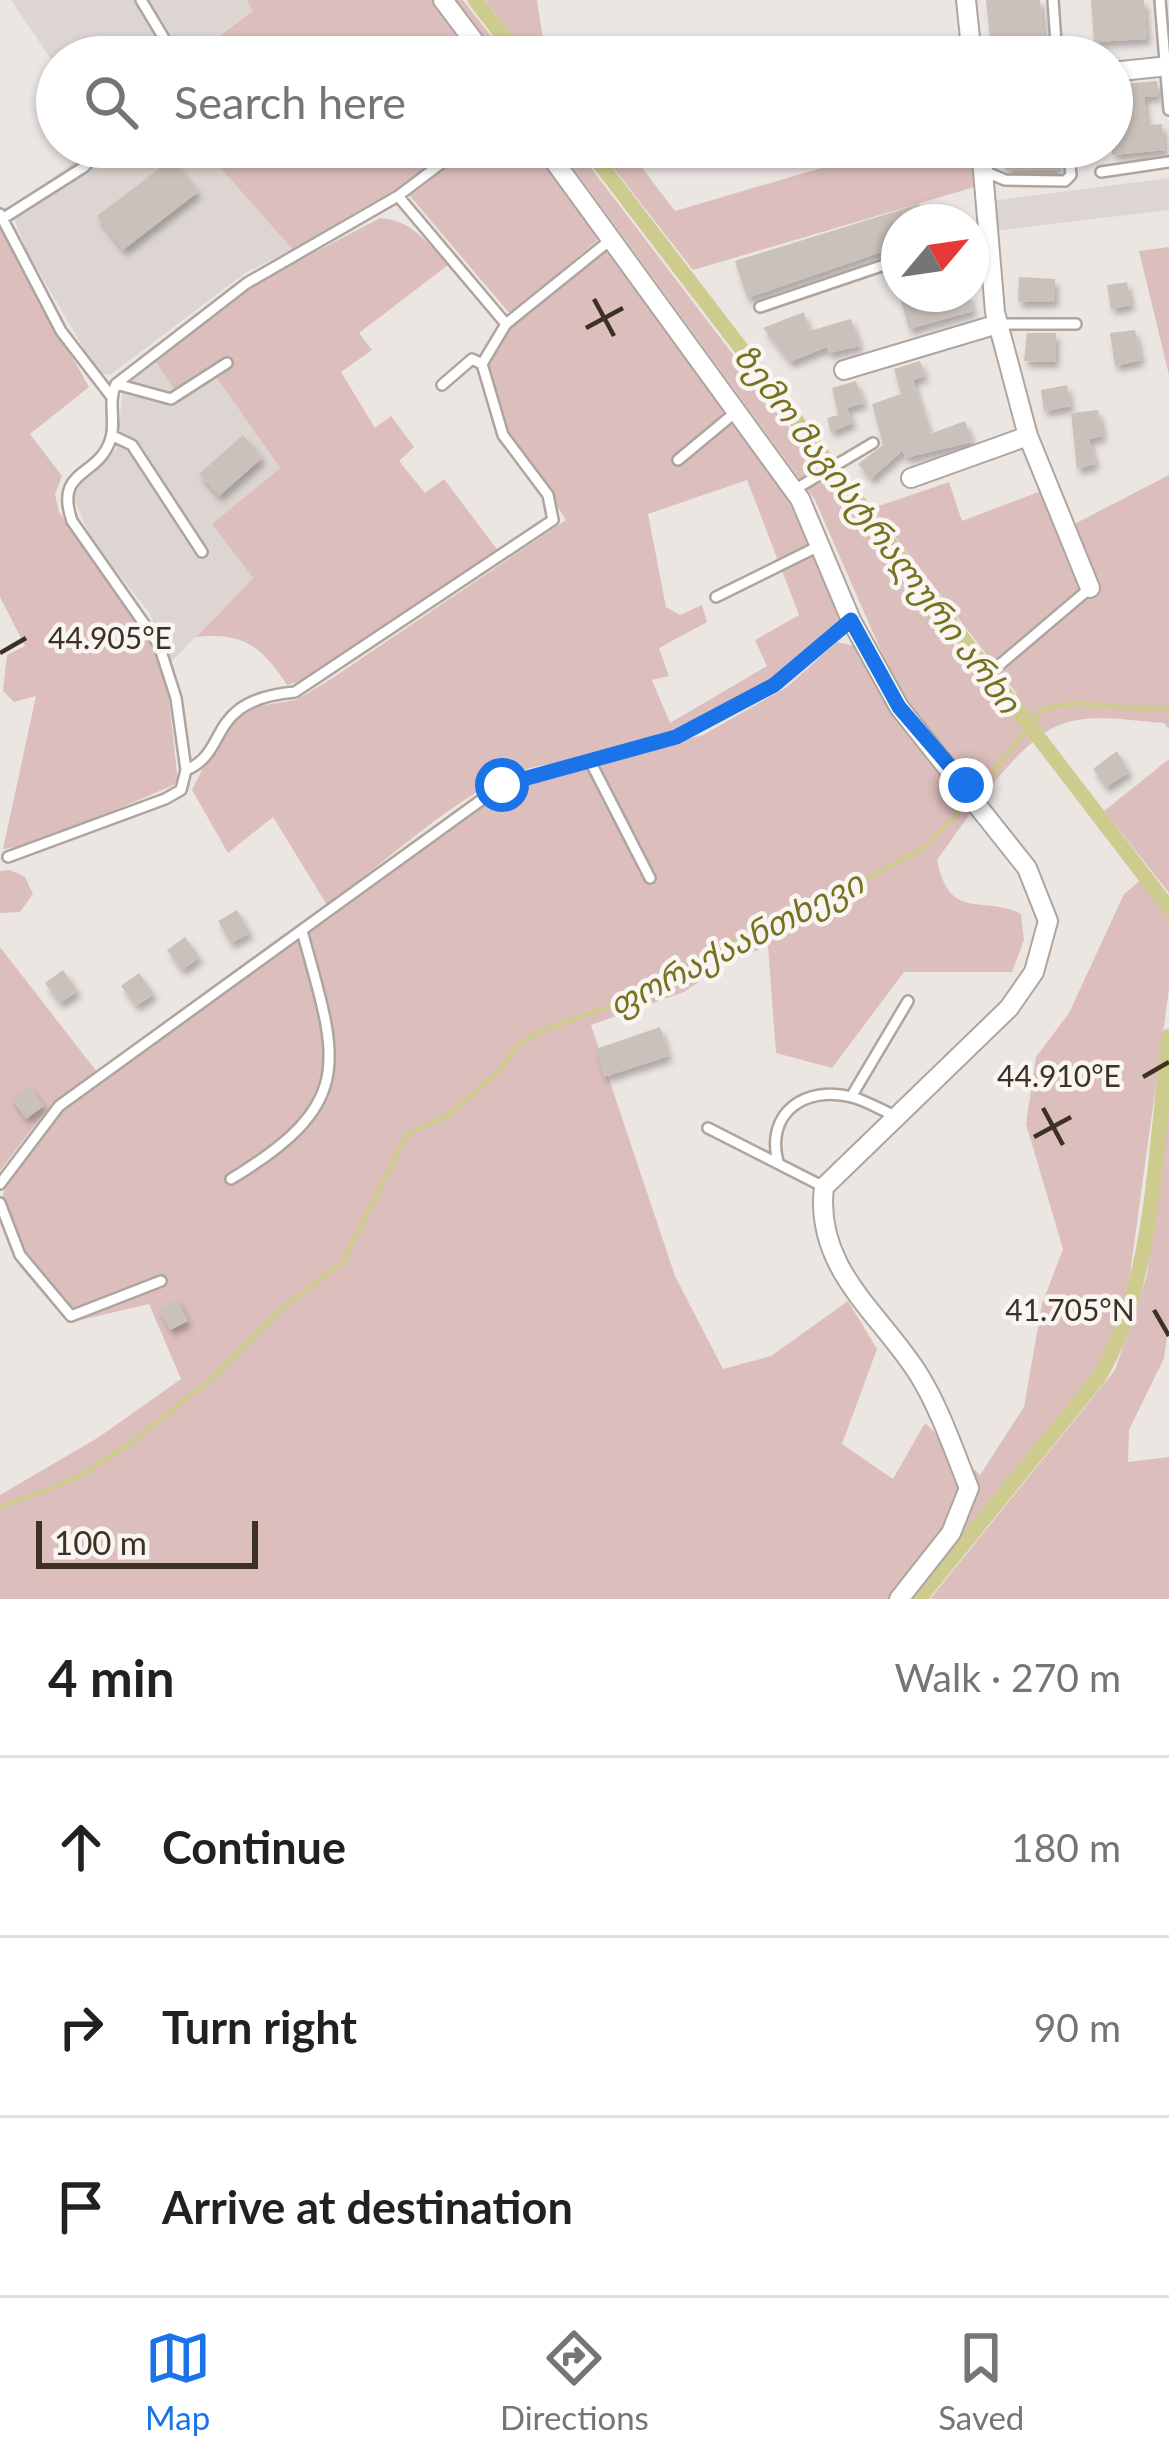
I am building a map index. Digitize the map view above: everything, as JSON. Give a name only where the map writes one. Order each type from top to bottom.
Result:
[{"type":"street","points":[[442,0],[470,36]]},
{"type":"street","points":[[966,0],[970,36]]},
{"type":"street","points":[[1133,70],[1167,66]]},
{"type":"street","points":[[560,168],[737,411],[799,487],[851,620],[899,707],[984,807],[1027,868],[1048,921],[1044,947],[1009,1008],[824,1187],[831,1244],[848,1290],[920,1377],[969,1488],[951,1533],[899,1599]]},
{"type":"street","points":[[981,204],[982,170]]},
{"type":"street","points":[[989,286],[1028,436],[1090,589]]},
{"type":"street","points":[[844,370],[998,324]]},
{"type":"street","points":[[911,478],[1028,436]]},
{"type":"lane","points":[[141,0],[163,36]]},
{"type":"lane","points":[[1053,0],[1056,36]]},
{"type":"lane","points":[[1160,0],[1169,110]]},
{"type":"lane","points":[[1133,167],[1169,162]]},
{"type":"lane","points":[[82,168],[2,221],[62,331],[110,395]]},
{"type":"lane","points":[[8,857],[164,799],[181,790],[186,770],[176,698],[159,645],[72,521],[65,502],[69,485],[112,436],[110,395],[116,384],[247,283],[398,196],[435,168]]},
{"type":"lane","points":[[982,170],[1005,180],[1065,181],[1070,168]]},
{"type":"lane","points":[[1101,172],[1128,168]]},
{"type":"lane","points":[[398,196],[506,324]]},
{"type":"lane","points":[[482,364],[506,324],[612,239]]},
{"type":"lane","points":[[760,307],[881,266]]},
{"type":"lane","points":[[998,324],[1076,324]]},
{"type":"lane","points":[[186,770],[200,764],[237,707],[268,694],[296,692],[553,520],[548,495],[503,435],[482,364],[472,359],[442,385]]},
{"type":"lane","points":[[116,384],[171,399],[227,363]]},
{"type":"lane","points":[[678,460],[737,411]]},
{"type":"lane","points":[[112,436],[132,445],[202,552]]},
{"type":"lane","points":[[799,487],[873,443]]},
{"type":"lane","points":[[716,597],[821,545]]},
{"type":"lane","points":[[997,667],[1090,589]]},
{"type":"lane","points":[[0,1184],[59,1106],[502,785],[676,737],[774,685],[851,620]]},
{"type":"lane","points":[[590,761],[650,878]]},
{"type":"lane","points":[[231,1179],[275,1152],[310,1121],[331,1078],[330,1044],[302,932]]},
{"type":"lane","points":[[850,1097],[908,1001]]},
{"type":"lane","points":[[778,1162],[771,1137],[779,1116],[801,1102],[850,1097],[900,1118]]},
{"type":"lane","points":[[708,1128],[824,1187]]},
{"type":"lane","points":[[0,1203],[20,1255],[70,1316],[160,1281]]},
{"type":"shaded area","points":[[11,0],[247,0],[254,10],[217,36],[36,37]]},
{"type":"shaded area","points":[[247,0],[463,0],[491,36],[219,36],[253,11]]},
{"type":"shaded area","points":[[485,0],[537,0],[543,36],[512,36]]},
{"type":"shaded area","points":[[66,168],[222,168],[292,249],[245,273],[110,375],[98,373],[27,251],[10,209]]},
{"type":"shaded area","points":[[221,168],[424,168],[396,189],[292,249]]},
{"type":"shaded area","points":[[446,168],[547,168],[599,239],[510,314],[410,196]]},
{"type":"shaded area","points":[[573,168],[591,168],[1003,709],[1017,694],[873,508],[949,482],[962,521],[1044,490],[1059,532],[1169,475],[1169,729],[1164,723],[1099,718],[1062,724],[1045,733],[1010,764],[937,860],[943,880],[959,899],[1021,914],[1024,940],[1012,972],[904,972],[832,1068],[776,1053],[768,946],[728,962],[684,992],[591,1025],[675,1276],[723,1369],[771,1356],[848,1301],[877,1349],[842,1444],[893,1479],[925,1423],[980,1475],[1024,1407],[1042,1304],[1063,1249],[1026,1124],[1036,1057],[1069,1013],[1124,894],[1142,879],[1169,915],[1169,989],[1124,1318],[1106,1356],[912,1599],[0,1599],[0,1495],[99,1437],[181,1379],[149,1304],[68,1323],[20,1267],[0,1218],[4,1190],[63,1111],[506,789],[703,735],[787,687],[837,642],[855,646],[959,785],[967,778],[902,699],[815,500]]},
{"type":"shaded area","points":[[613,168],[642,168],[675,211],[821,168],[976,168],[978,186],[917,204],[881,204],[881,215],[693,270]]},
{"type":"shaded area","points":[[1169,178],[1169,210],[994,231],[991,201]]},
{"type":"shaded area","points":[[380,218],[410,228],[448,265],[359,333],[372,350],[341,372],[375,428],[391,416],[414,447],[399,461],[425,493],[444,479],[499,552],[303,681],[287,685],[250,644],[227,637],[196,637],[253,578],[212,524],[280,468],[209,367],[176,392],[156,362],[249,287]]},
{"type":"shaded area","points":[[0,228],[89,387],[30,434],[62,476],[55,494],[59,512],[154,646],[168,690],[178,783],[37,844],[3,849],[36,696],[14,702],[3,691],[7,655],[25,646],[0,597]]},
{"type":"shaded area","points":[[1169,247],[1169,375],[1139,251]]},
{"type":"shaded area","points":[[606,251],[783,490],[843,615],[795,665],[727,707],[616,750],[518,772],[475,793],[327,905],[273,817],[228,853],[192,790],[215,744],[247,708],[296,700],[566,520],[511,438],[490,389],[488,367],[493,347],[514,322]],"holes":[[[747,480],[799,615],[755,640],[767,666],[670,723],[652,680],[669,676],[659,648],[707,622],[702,605],[680,615],[666,607],[648,514]]]},
{"type":"shaded area","points":[[156,362],[176,391],[208,366],[280,468],[212,524],[253,578],[171,662],[149,612],[93,542],[73,497],[77,484],[116,450],[123,388]]},
{"type":"shaded area","points":[[1169,759],[1169,893],[1104,811]]},
{"type":"shaded area","points":[[0,871],[25,877],[33,894],[20,912],[0,913]]},
{"type":"shaded area","points":[[0,947],[97,1072],[44,1113],[0,1171]]},
{"type":"shaded area","points":[[1169,1097],[1169,1326],[1164,1358],[1129,1430],[1128,1462],[1169,1457],[1169,1599],[930,1599],[1115,1370],[1147,1275]]},
{"type":"building","points":[[986,0],[1040,0],[1044,36],[990,36]]},
{"type":"building","points":[[1091,0],[1144,0],[1147,39],[1094,36]]},
{"type":"building","points":[[1157,81],[1158,96],[1144,97],[1147,125],[1162,124],[1165,150],[1133,153],[1133,83]]},
{"type":"building","points":[[160,168],[179,168],[198,192],[123,250],[97,216]]},
{"type":"building","points":[[1058,168],[1058,171],[1006,170]]},
{"type":"building","points":[[881,216],[881,252],[747,298],[735,261]]},
{"type":"building","points":[[1019,277],[1055,279],[1055,301],[1018,302]]},
{"type":"building","points":[[1127,282],[1131,305],[1111,309],[1107,285]]},
{"type":"building","points":[[804,312],[809,331],[851,319],[860,346],[829,353],[827,347],[790,362],[763,328]]},
{"type":"building","points":[[904,312],[969,312],[909,329]]},
{"type":"building","points":[[1135,330],[1141,360],[1115,366],[1110,333]]},
{"type":"building","points":[[1027,333],[1056,333],[1055,362],[1024,361]]},
{"type":"building","points":[[920,361],[925,376],[913,380],[930,434],[965,421],[972,442],[905,458],[903,450],[871,479],[858,464],[883,445],[872,404],[901,394],[894,369]]},
{"type":"building","points":[[856,381],[864,403],[847,408],[853,423],[831,432],[827,418],[838,415],[832,388]]},
{"type":"building","points":[[1067,385],[1071,406],[1044,411],[1041,390]]},
{"type":"building","points":[[1098,410],[1103,436],[1089,439],[1096,464],[1077,469],[1071,413]]},
{"type":"building","points":[[243,435],[262,458],[219,496],[199,474]]},
{"type":"building","points":[[1117,751],[1129,772],[1106,787],[1093,769]]},
{"type":"building","points":[[237,910],[250,933],[231,943],[218,921]]},
{"type":"building","points":[[185,937],[200,957],[182,970],[167,950]]},
{"type":"building","points":[[63,970],[78,991],[60,1003],[45,983]]},
{"type":"building","points":[[139,973],[154,994],[136,1006],[121,986]]},
{"type":"building","points":[[660,1027],[669,1056],[604,1077],[596,1049]]},
{"type":"building","points":[[29,1085],[44,1106],[26,1119],[11,1098]]},
{"type":"building","points":[[177,1300],[188,1321],[170,1330],[159,1309]]},
{"type":"waterway","name":"ზემო მაგისტრალური არხი","points":[[475,0],[503,36]]},
{"type":"waterway","name":"ზემო მაგისტრალური არხი","points":[[603,168],[1169,908]]},
{"type":"waterway","name":"ფორაქაანთხევი","points":[[976,792],[1041,712],[1070,704],[1169,707]]},
{"type":"waterway","name":"ფორაქაანთხევი","points":[[0,1507],[75,1479],[132,1442],[212,1378],[282,1308],[342,1263],[407,1134],[447,1116],[500,1070],[518,1045],[538,1032],[659,989],[683,967],[723,945],[858,884],[926,846],[969,801]]},
{"type":"waterway","name":"ზემო მაგისტრალური არხი","points":[[919,1599],[1099,1377],[1118,1340],[1132,1299],[1150,1212],[1169,1036]]},
{"type":"route","points":[[502,785],[676,737],[774,685],[851,620],[899,707],[966,785]]}]
